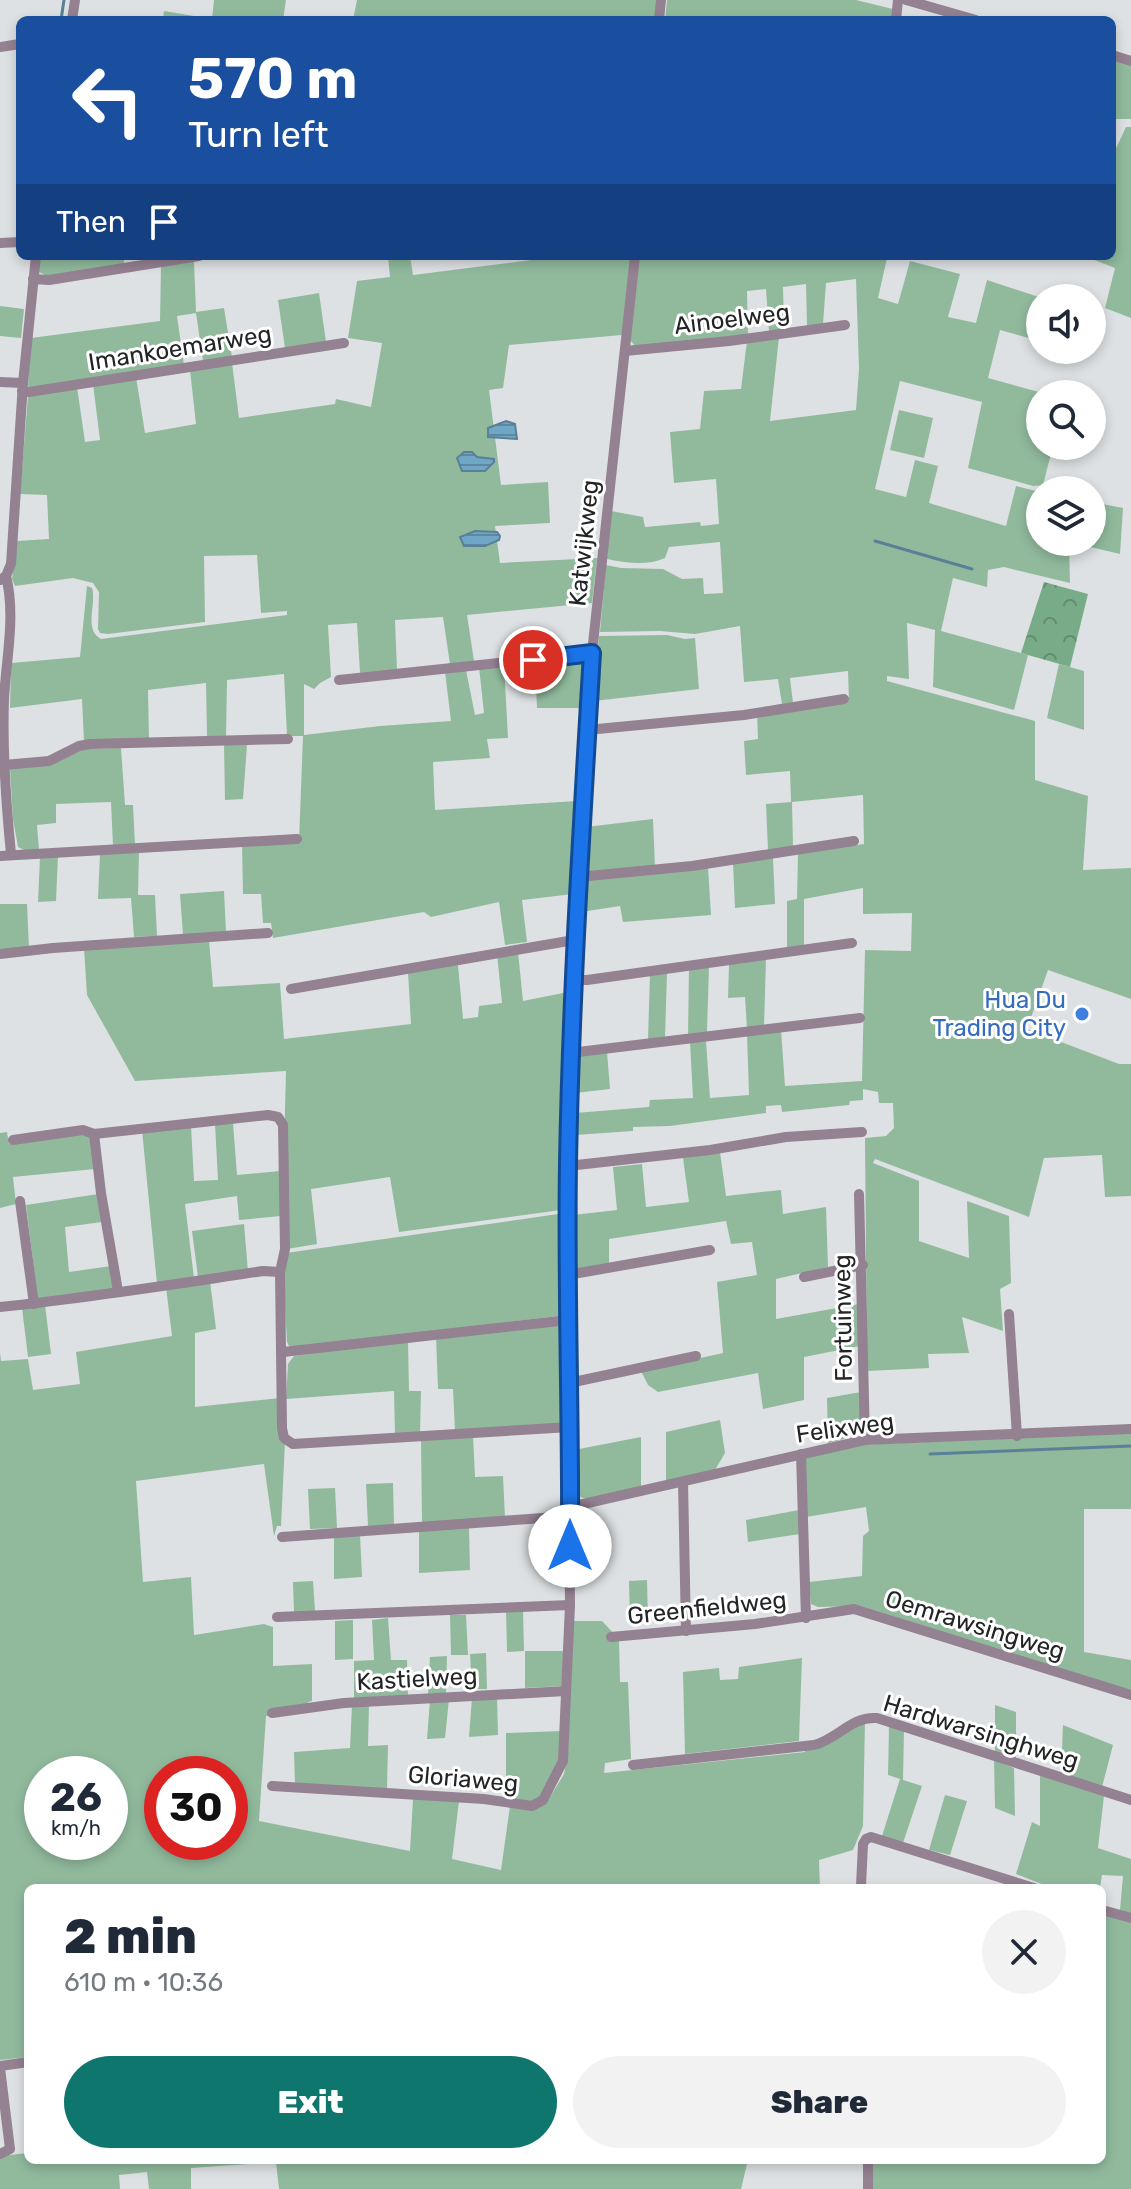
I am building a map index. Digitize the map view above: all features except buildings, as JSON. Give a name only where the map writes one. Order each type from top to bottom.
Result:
[{"type":"street","points":[[906,0],[962,16]]},
{"type":"street","points":[[35,260],[11,564],[3,578],[10,593],[4,699],[6,855],[297,839]]},
{"type":"street","points":[[33,279],[49,280],[174,260]]},
{"type":"street","name":"Katwijkweg","points":[[570,1512],[567,1273],[574,940],[592,653],[635,260]]},
{"type":"street","name":"Ainoelweg","points":[[625,351],[845,325]]},
{"type":"street","name":"Imankoemarweg","points":[[0,382],[23,387],[344,343]]},
{"type":"street","points":[[339,680],[592,653]]},
{"type":"street","points":[[587,730],[759,713],[844,699]]},
{"type":"street","points":[[4,765],[49,761],[90,744],[288,739]]},
{"type":"street","points":[[578,877],[692,866],[854,841]]},
{"type":"street","points":[[0,954],[268,933]]},
{"type":"street","points":[[291,989],[574,940]]},
{"type":"street","points":[[573,980],[852,943]]},
{"type":"street","points":[[570,1053],[860,1018]]},
{"type":"street","points":[[13,1140],[83,1130],[94,1134],[268,1115],[278,1117],[283,1125],[285,1249],[280,1272],[282,1428],[284,1438],[293,1444],[570,1427]]},
{"type":"street","points":[[568,1166],[634,1160],[786,1137],[862,1132]]},
{"type":"street","points":[[94,1134],[118,1291]]},
{"type":"street","name":"Fortuinweg","points":[[859,1194],[865,1440]]},
{"type":"street","points":[[20,1201],[34,1304]]},
{"type":"street","points":[[567,1273],[710,1250]]},
{"type":"street","points":[[804,1277],[863,1265]]},
{"type":"street","points":[[0,1307],[263,1271],[280,1272]]},
{"type":"street","points":[[1009,1314],[1017,1436]]},
{"type":"street","points":[[283,1352],[568,1320]]},
{"type":"street","points":[[569,1383],[696,1356]]},
{"type":"street","name":"Felixweg","points":[[282,1537],[570,1512],[865,1440],[1131,1429]]},
{"type":"street","points":[[801,1454],[806,1618]]},
{"type":"street","points":[[683,1482],[686,1631]]},
{"type":"street","name":"Gloriaweg","points":[[272,1786],[484,1799],[532,1806],[543,1800],[563,1761],[570,1605],[570,1512]]},
{"type":"street","points":[[277,1617],[570,1605]]},
{"type":"street","name":"Oemrawsingweg","points":[[806,1618],[854,1609],[1131,1695]]},
{"type":"street","name":"Greenfieldweg","points":[[611,1637],[806,1618]]},
{"type":"street","name":"Kastielweg","points":[[272,1713],[344,1703],[566,1691]]},
{"type":"street","name":"Hardwarsinghweg","points":[[633,1765],[814,1745],[823,1743],[858,1719],[867,1717],[1131,1800]]},
{"type":"street","points":[[861,1884],[863,1844],[871,1837],[1021,1884]]},
{"type":"street","points":[[1106,1911],[1131,1918]]},
{"type":"street","points":[[0,2154],[10,2149],[0,2067],[24,2063]]},
{"type":"street","points":[[868,2164],[868,2189]]},
{"type":"green space","points":[[214,0],[286,0],[284,16],[212,16]]},
{"type":"green space","points":[[357,0],[658,0],[656,16],[354,16]]},
{"type":"green space","points":[[667,0],[856,0],[893,9],[892,16],[665,16]]},
{"type":"green space","points":[[164,11],[194,16],[163,16]]},
{"type":"green space","points":[[1116,60],[1131,64],[1131,119],[1116,119]]},
{"type":"green space","points":[[1126,127],[1131,127],[1131,318],[1106,308],[1115,268],[1095,260],[1116,260],[1116,148]]},
{"type":"green space","points":[[40,260],[124,260],[124,264],[47,276],[39,272]]},
{"type":"green space","points":[[388,260],[411,260],[413,275],[531,260],[631,260],[622,335],[509,345],[503,388],[489,390],[501,485],[548,482],[550,523],[495,526],[500,563],[597,558],[592,603],[467,615],[474,661],[450,664],[443,617],[395,620],[397,670],[360,673],[357,623],[328,625],[331,677],[314,689],[304,684],[304,735],[451,721],[445,672],[466,670],[475,715],[484,713],[479,667],[504,664],[508,738],[487,739],[490,758],[433,762],[435,810],[577,801],[573,894],[522,900],[527,942],[505,945],[499,902],[431,917],[424,912],[273,938],[271,923],[263,923],[261,894],[243,894],[242,844],[299,841],[303,736],[287,736],[284,674],[227,680],[226,737],[207,737],[206,683],[148,690],[149,740],[84,742],[82,699],[10,708],[11,663],[80,657],[87,586],[92,588],[93,594],[93,629],[101,639],[287,615],[287,611],[261,613],[257,555],[204,556],[205,622],[100,633],[99,592],[93,583],[73,578],[15,586],[12,579],[17,541],[49,539],[47,495],[20,494],[28,396],[77,387],[85,442],[100,440],[93,384],[136,377],[145,433],[196,424],[190,370],[232,363],[239,418],[335,404],[336,399],[371,407],[382,343],[348,338],[357,281],[390,277]]},
{"type":"green space","points":[[639,260],[887,260],[878,298],[898,304],[910,261],[960,274],[948,317],[976,323],[987,280],[1026,293],[1026,337],[1000,330],[988,378],[1026,388],[1026,460],[1049,460],[1045,476],[1026,476],[1026,484],[968,468],[982,402],[900,381],[875,489],[906,497],[915,460],[938,466],[929,503],[1006,526],[1016,486],[1026,488],[1026,556],[1069,556],[1070,583],[1004,567],[988,570],[987,587],[953,578],[941,631],[1028,655],[1014,710],[933,687],[935,630],[907,623],[909,679],[887,676],[887,681],[1035,721],[1035,780],[1088,796],[1083,870],[1131,868],[1131,999],[1048,970],[1027,1029],[1119,1064],[1131,1064],[1131,1196],[1105,1197],[1102,1155],[1044,1158],[1029,1217],[875,1159],[873,1163],[919,1181],[919,1241],[969,1258],[967,1201],[1009,1216],[1011,1283],[1000,1289],[1003,1331],[962,1317],[969,1353],[928,1354],[929,1368],[867,1371],[865,1138],[886,1136],[894,1128],[893,1103],[879,1103],[878,1092],[863,1089],[863,1100],[850,1101],[849,1105],[782,1112],[781,1105],[766,1106],[766,1113],[670,1126],[633,1127],[633,1131],[575,1135],[575,1113],[649,1107],[650,1100],[693,1098],[690,1042],[706,1041],[710,1098],[749,1095],[747,1034],[781,1030],[785,1086],[862,1081],[865,950],[911,951],[912,913],[863,914],[863,888],[804,899],[804,947],[787,949],[787,901],[797,899],[798,854],[864,844],[863,795],[792,802],[793,846],[768,850],[766,804],[791,802],[790,771],[746,775],[744,741],[758,739],[757,712],[799,704],[849,701],[848,671],[790,678],[793,703],[782,704],[778,679],[744,682],[740,626],[695,634],[600,632],[606,565],[663,569],[682,579],[703,578],[704,594],[723,593],[720,542],[669,547],[665,558],[651,562],[629,563],[607,559],[611,511],[643,517],[645,527],[700,522],[701,526],[719,524],[716,479],[674,483],[670,432],[700,429],[704,391],[741,389],[747,341],[779,337],[770,421],[856,410],[859,369],[856,279],[826,283],[823,324],[807,326],[806,284],[783,287],[784,330],[769,332],[766,289],[747,291],[748,335],[635,346],[630,340]]},
{"type":"green space","points":[[194,261],[196,312],[224,308],[232,357],[203,361],[196,313],[177,316],[184,365],[28,386],[31,338],[160,321],[161,266]]},
{"type":"green space","points":[[319,293],[326,342],[285,348],[278,300]]},
{"type":"green space","points":[[0,306],[24,309],[21,338],[0,336]]},
{"type":"green space","points":[[899,410],[933,418],[924,458],[890,450]]},
{"type":"green space","points":[[1106,505],[1123,508],[1120,554],[1106,551]]},
{"type":"green space","points":[[1044,582],[1088,594],[1070,667],[1021,653]]},
{"type":"green space","points":[[667,635],[695,638],[699,689],[594,701],[599,636]]},
{"type":"green space","points":[[587,657],[585,708],[537,708],[535,662]]},
{"type":"green space","points":[[1059,664],[1084,671],[1084,730],[1047,718]]},
{"type":"green space","points":[[224,745],[247,745],[243,799],[225,800]]},
{"type":"green space","points":[[121,748],[125,805],[133,805],[135,845],[113,846],[111,802],[56,804],[56,823],[37,825],[39,850],[26,851],[18,847],[10,769],[79,749]]},
{"type":"green space","points":[[653,819],[655,867],[583,872],[586,827]]},
{"type":"green space","points":[[139,851],[138,895],[155,895],[157,936],[134,937],[131,898],[98,899],[100,853]]},
{"type":"green space","points":[[58,856],[56,901],[38,902],[40,857]]},
{"type":"green space","points":[[773,858],[775,904],[735,908],[733,863]]},
{"type":"green space","points":[[708,867],[711,915],[623,922],[620,906],[581,912],[585,880]]},
{"type":"green space","points":[[224,891],[226,932],[183,935],[180,894]]},
{"type":"green space","points":[[0,904],[27,904],[29,948],[0,950]]},
{"type":"green space","points":[[209,940],[213,987],[280,983],[284,1039],[411,1024],[408,972],[458,965],[463,1019],[478,1017],[479,1006],[502,1003],[497,954],[518,952],[523,1001],[568,992],[561,1210],[399,1232],[390,1177],[311,1189],[317,1244],[287,1249],[284,1151],[286,1071],[135,1081],[87,995],[84,948]]},
{"type":"green space","points":[[766,959],[764,1027],[747,1029],[745,997],[728,998],[729,964]]},
{"type":"green space","points":[[709,966],[707,1033],[688,1035],[689,968]]},
{"type":"green space","points":[[667,972],[665,1038],[648,1040],[650,974]]},
{"type":"green space","points":[[607,1052],[610,1089],[575,1093],[576,1057]]},
{"type":"green space","points":[[233,1123],[237,1175],[280,1171],[281,1216],[239,1220],[237,1196],[185,1204],[194,1278],[157,1284],[142,1130],[191,1126],[194,1181],[218,1180],[215,1124]]},
{"type":"green space","points":[[7,1132],[9,1144],[82,1132],[92,1136],[95,1169],[13,1177],[16,1204],[0,1208],[0,1133]]},
{"type":"green space","points":[[720,1152],[726,1196],[781,1190],[783,1214],[826,1207],[828,1267],[776,1279],[776,1319],[859,1304],[860,1346],[804,1357],[804,1400],[763,1409],[758,1373],[658,1392],[648,1385],[641,1371],[723,1353],[717,1282],[757,1275],[752,1242],[731,1244],[726,1221],[609,1239],[609,1263],[573,1271],[573,1215],[617,1210],[613,1167],[642,1164],[646,1207],[689,1202],[683,1158]]},
{"type":"green space","points":[[98,1194],[102,1222],[65,1227],[69,1272],[111,1266],[114,1289],[38,1300],[26,1205]]},
{"type":"green space","points":[[562,1215],[564,1307],[563,1313],[558,1316],[295,1347],[287,1342],[283,1271],[286,1253]]},
{"type":"green space","points":[[244,1224],[248,1272],[198,1277],[192,1231]]},
{"type":"green space","points":[[210,1281],[216,1329],[195,1333],[195,1407],[280,1398],[285,1442],[281,1526],[277,1526],[274,1536],[264,1464],[136,1481],[143,1582],[191,1577],[194,1635],[264,1624],[273,1627],[273,1666],[312,1664],[312,1701],[308,1702],[308,1707],[296,1713],[266,1716],[259,1821],[410,1851],[413,1799],[459,1801],[452,1859],[501,1870],[510,1806],[547,1802],[564,1774],[568,1753],[573,1621],[602,1621],[619,1639],[620,1682],[628,1682],[631,1759],[605,1763],[604,1773],[805,1752],[805,1749],[865,1720],[863,1826],[853,1850],[819,1860],[820,1884],[24,1884],[24,2057],[0,2060],[0,1353],[1,1361],[28,1359],[33,1390],[80,1384],[76,1352],[172,1336],[166,1287]]},
{"type":"green space","points":[[45,1305],[51,1354],[28,1357],[22,1308]]},
{"type":"green space","points":[[563,1325],[563,1422],[455,1431],[453,1389],[438,1389],[436,1336]]},
{"type":"green space","points":[[408,1340],[409,1391],[421,1391],[420,1434],[395,1435],[394,1391],[286,1399],[288,1364],[294,1356]]},
{"type":"green space","points":[[861,1392],[860,1435],[828,1443],[827,1398]]},
{"type":"green space","points":[[720,1420],[725,1453],[715,1470],[666,1482],[666,1432]]},
{"type":"green space","points":[[1131,1433],[1131,1509],[1084,1509],[1084,1652],[1131,1660],[1131,1692],[861,1606],[818,1607],[811,1604],[809,1582],[862,1576],[863,1536],[869,1531],[866,1507],[806,1517],[806,1458],[860,1445]]},
{"type":"green space","points":[[473,1435],[475,1477],[503,1476],[505,1518],[422,1523],[421,1439]]},
{"type":"green space","points":[[641,1437],[641,1487],[586,1499],[576,1495],[574,1450]]},
{"type":"green space","points":[[393,1483],[394,1525],[368,1526],[366,1484]]},
{"type":"green space","points":[[335,1488],[337,1528],[310,1529],[308,1489]]},
{"type":"green space","points":[[799,1510],[800,1534],[748,1542],[746,1520]]},
{"type":"green space","points":[[469,1527],[470,1570],[419,1573],[419,1531]]},
{"type":"green space","points":[[360,1535],[362,1577],[334,1579],[334,1537]]},
{"type":"green space","points":[[647,1580],[648,1622],[630,1622],[629,1581]]},
{"type":"green space","points":[[313,1581],[315,1611],[294,1612],[293,1582]]},
{"type":"green space","points":[[523,1609],[524,1651],[507,1652],[506,1610]]},
{"type":"green space","points":[[450,1615],[466,1615],[468,1655],[451,1655]]},
{"type":"green space","points":[[388,1618],[391,1660],[407,1660],[408,1695],[354,1698],[354,1661],[374,1660],[372,1620]]},
{"type":"green space","points":[[353,1620],[353,1659],[335,1660],[335,1621]]},
{"type":"green space","points":[[525,1651],[565,1651],[562,1686],[525,1688]]},
{"type":"green space","points":[[486,1653],[487,1689],[472,1689],[470,1654]]},
{"type":"green space","points":[[447,1656],[446,1693],[428,1694],[430,1657]]},
{"type":"green space","points":[[802,1658],[799,1741],[685,1754],[683,1672],[719,1668],[720,1680],[738,1679],[739,1667]]},
{"type":"green space","points":[[497,1696],[498,1735],[469,1737],[472,1697]]},
{"type":"green space","points":[[449,1699],[445,1738],[427,1739],[430,1700]]},
{"type":"green space","points":[[369,1704],[368,1746],[388,1745],[387,1790],[295,1785],[294,1752],[350,1748],[352,1705]]},
{"type":"green space","points":[[995,1705],[1016,1712],[1016,1759],[995,1752]]},
{"type":"green space","points":[[1063,1725],[1113,1745],[1102,1787],[1061,1774]]},
{"type":"green space","points":[[889,1726],[904,1730],[903,1780],[922,1786],[903,1843],[882,1836],[900,1779],[888,1775]]},
{"type":"green space","points":[[562,1731],[562,1759],[540,1798],[532,1803],[506,1798],[506,1733]]},
{"type":"green space","points":[[994,1760],[1014,1768],[1015,1816],[995,1808]]},
{"type":"green space","points":[[1040,1775],[1104,1796],[1098,1848],[1131,1859],[1131,1914],[1120,1910],[1123,1876],[1102,1875],[1101,1884],[1042,1884],[1016,1874],[1032,1822],[1040,1826]]},
{"type":"green space","points":[[945,1795],[967,1801],[950,1855],[929,1850]]},
{"type":"green space","points":[[1106,1914],[1131,1923],[1131,2189],[873,2189],[871,2164],[1106,2164]]},
{"type":"green space","points":[[24,2153],[24,2164],[248,2164],[191,2168],[191,2189],[149,2189],[147,2172],[119,2175],[120,2189],[0,2189],[0,2156]]},
{"type":"green space","points":[[276,2164],[747,2164],[741,2189],[279,2189]]},
{"type":"water","points":[[506,421],[515,424],[517,439],[488,437],[488,428]]},
{"type":"water","points":[[464,452],[494,459],[494,462],[485,471],[462,471],[457,458]]},
{"type":"water","points":[[475,531],[497,532],[499,540],[485,546],[464,546],[460,537]]},
{"type":"waterway","points":[[62,16],[64,0]]},
{"type":"waterway","points":[[875,541],[972,569]]},
{"type":"waterway","points":[[930,1454],[1131,1446]]},
{"type":"place","name":"Hua Du Trading City","points":[[1082,1014]]},
{"type":"route","points":[[533,660],[592,653],[570,1053],[567,1273],[570,1546]]}]
